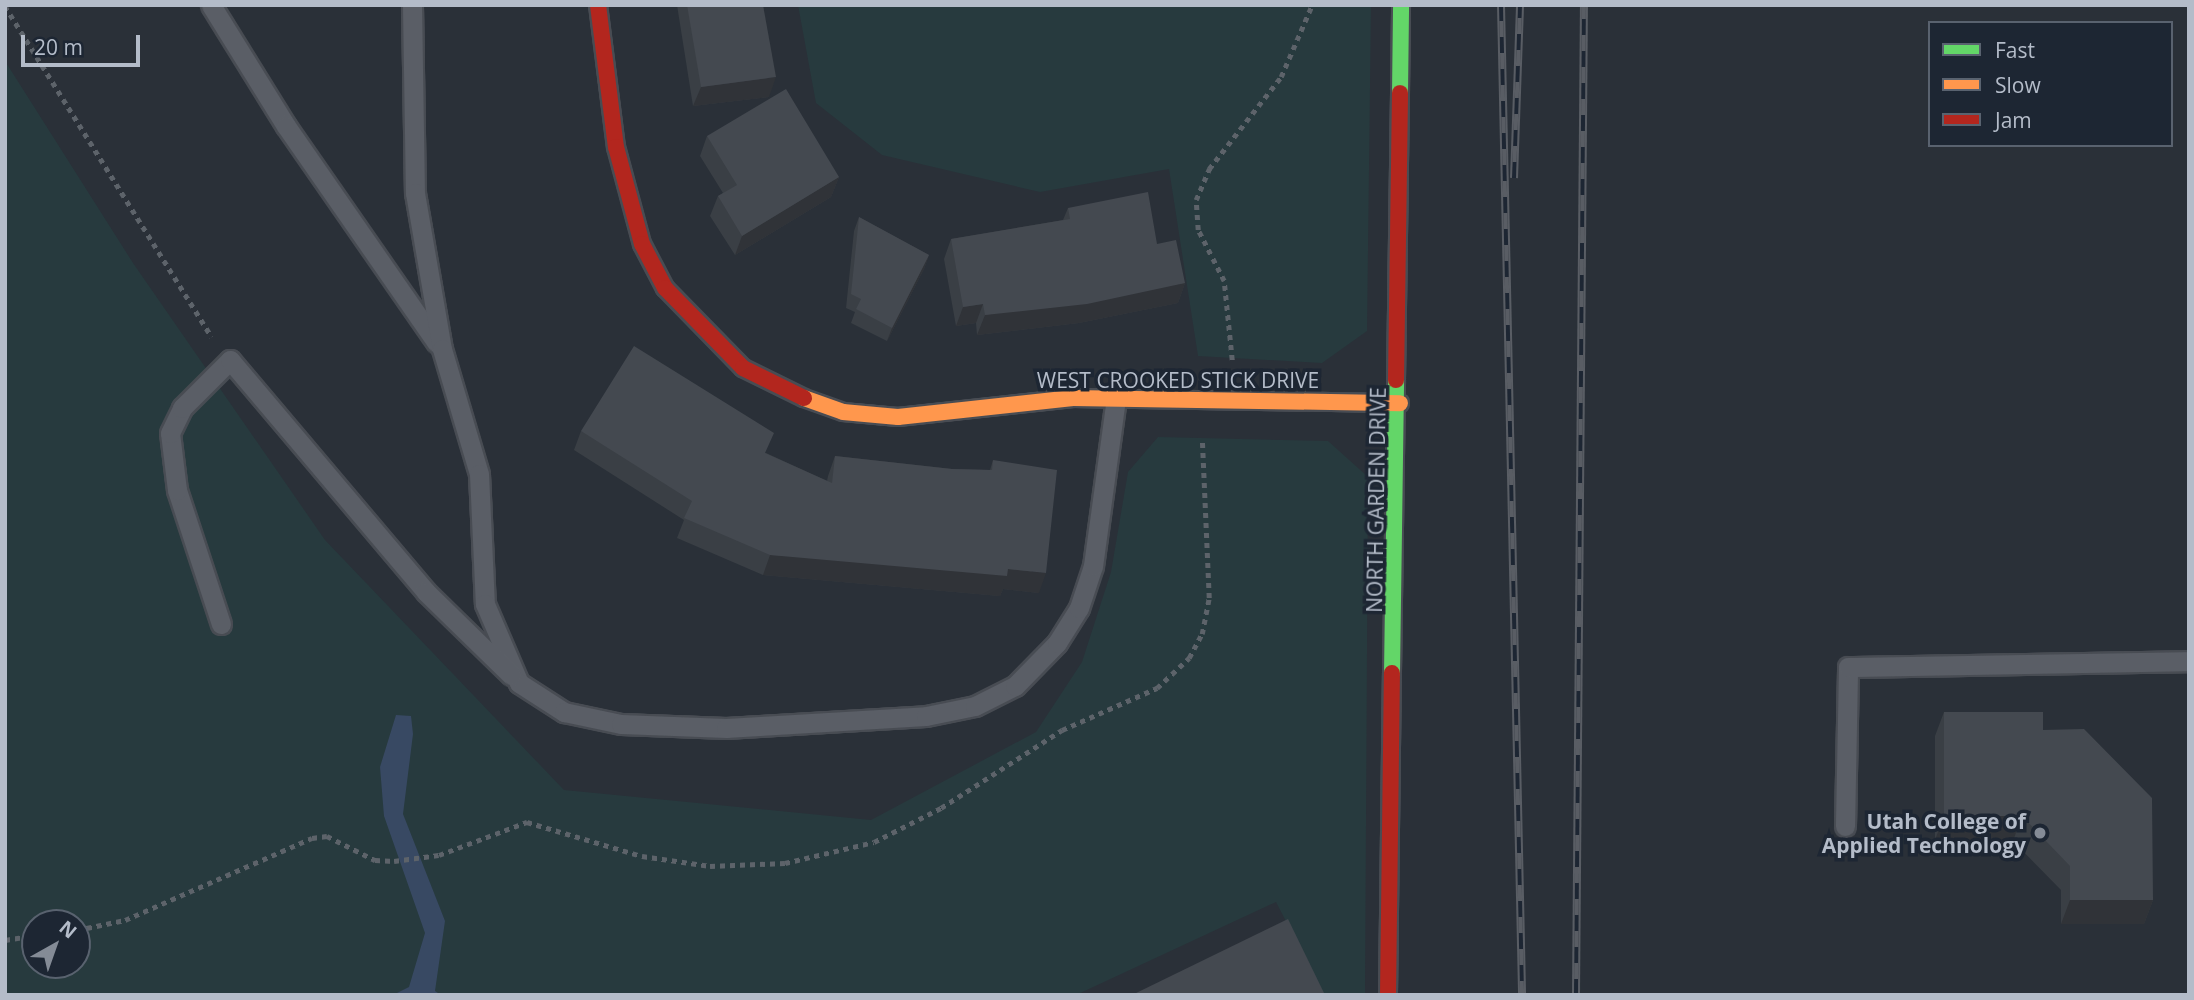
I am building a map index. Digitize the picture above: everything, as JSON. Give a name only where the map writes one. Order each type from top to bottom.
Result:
[{"type":"street","name":"WEST CROOKED STICK DRIVE","points":[[597,5],[616,147],[642,244],[690,318],[743,368],[789,393],[857,414],[898,417],[1030,400],[1399,403]]},
{"type":"street","name":"NORTH GARDEN DRIVE","points":[[1388,995],[1399,403],[1401,5]]},
{"type":"lane","points":[[211,5],[286,126],[442,349]]},
{"type":"lane","points":[[412,5],[415,193],[442,349],[479,474],[485,604],[519,683]]},
{"type":"lane","points":[[221,625],[177,490],[170,433],[182,408],[230,360],[426,592],[519,683],[564,712],[621,724],[726,728],[926,716],[975,706],[1015,687],[1057,643],[1079,608],[1093,566],[1116,399]]},
{"type":"lane","points":[[1845,826],[1848,667],[2189,661]]},
{"type":"path","points":[[1232,361],[1224,281],[1198,230],[1196,200],[1209,169],[1281,77],[1312,5]]},
{"type":"path","points":[[5,6],[187,307],[230,360]]},
{"type":"path","points":[[91,927],[125,920],[288,843],[312,838],[327,836],[375,860],[423,858]]},
{"type":"green space","points":[[798,5],[1371,5],[1367,331],[1322,363],[1198,356],[1169,169],[1040,192],[882,155],[816,103]]},
{"type":"green space","points":[[5,61],[133,263],[325,540],[564,790],[871,820],[1036,732],[1082,662],[1111,572],[1128,472],[1158,437],[1328,441],[1368,477],[1365,995],[1324,995],[1276,902],[1076,995],[5,995]]},
{"type":"water","points":[[396,715],[411,716],[413,734],[403,814],[445,921],[435,991],[441,995],[393,995],[409,987],[425,933],[384,816],[380,767]]},
{"type":"building","points":[[687,5],[763,5],[776,77],[701,87]]},
{"type":"building","points":[[786,89],[839,177],[742,236],[718,196],[737,185],[707,136]]},
{"type":"building","points":[[1148,192],[1157,244],[1176,240],[1185,283],[1087,304],[985,315],[983,304],[963,307],[951,239],[1070,219],[1068,208]]},
{"type":"building","points":[[859,217],[929,255],[892,328],[856,309],[861,299],[851,294]]},
{"type":"building","points":[[634,346],[774,433],[765,453],[832,483],[835,456],[952,469],[992,470],[993,460],[1057,470],[1046,573],[1008,569],[1007,576],[770,555],[684,518],[692,501],[581,431]]},
{"type":"building","name":"Utah College of Applied Technology","points":[[1944,712],[2043,712],[2043,730],[2084,729],[2152,798],[2153,900],[2070,900],[2070,866],[2022,816],[1944,816]]},
{"type":"building","points":[[1288,919],[1325,995],[1132,995]]},
{"type":"railway","points":[[1501,5],[1522,995]]},
{"type":"railway","points":[[1514,178],[1520,5]]},
{"type":"railway","points":[[1576,995],[1584,5]]},
{"type":"traffic: fast","points":[[1400,93],[1401,5]]},
{"type":"traffic: fast","points":[[1392,673],[1396,380]]},
{"type":"traffic: slow","points":[[804,398],[843,412],[898,417],[1073,398],[1400,403]]},
{"type":"traffic: jam","points":[[598,5],[616,147],[642,244],[665,288],[743,368],[804,398]]},
{"type":"traffic: jam","points":[[1396,380],[1400,93]]},
{"type":"traffic: jam","points":[[1388,995],[1392,673]]},
{"type":"place","name":"Utah College of Applied Technology","points":[[2040,833]]}]
